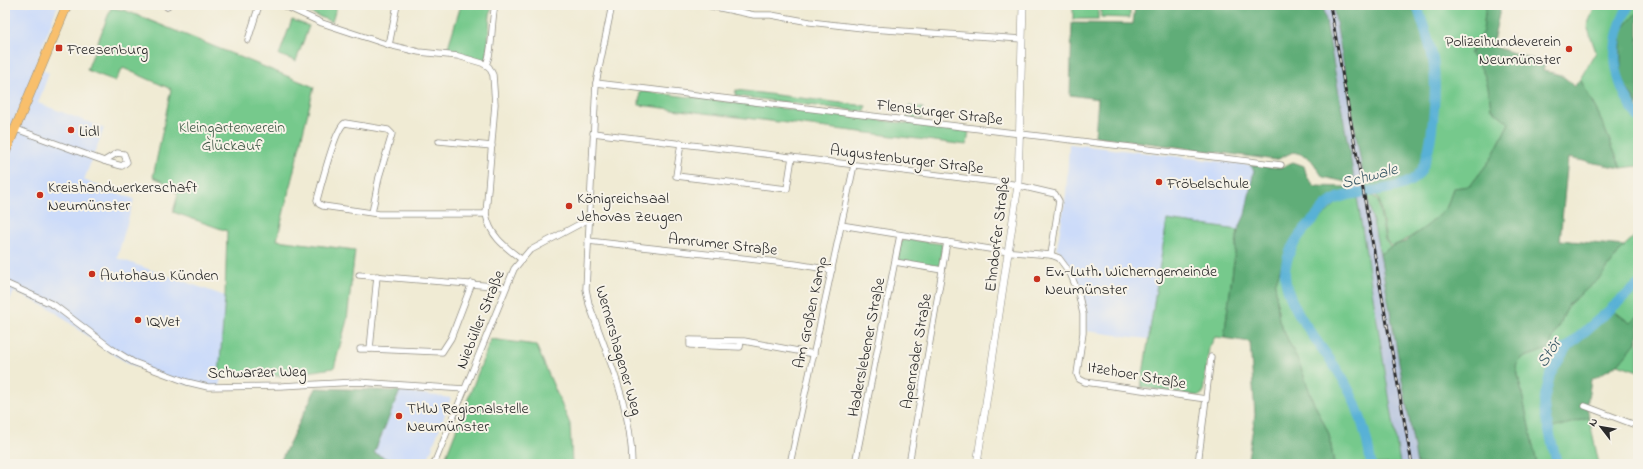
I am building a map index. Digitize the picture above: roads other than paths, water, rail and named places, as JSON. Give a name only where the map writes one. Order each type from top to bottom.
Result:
[{"type":"main road","points":[[5,153],[67,5]]},
{"type":"street","points":[[248,40],[259,5]]},
{"type":"street","points":[[283,5],[322,23],[389,45],[419,52],[458,56],[486,64],[493,75],[495,94],[486,214],[489,226],[495,236],[503,245],[521,259]]},
{"type":"street","points":[[389,45],[397,5]]},
{"type":"street","points":[[486,64],[490,57],[490,32],[495,5]]},
{"type":"street","name":"Wernershagener Weg","points":[[612,5],[596,83],[586,289],[589,304],[624,407],[631,438],[632,464]]},
{"type":"street","points":[[706,5],[754,14],[871,29],[1022,39]]},
{"type":"street","name":"Ehndorfer Straße","points":[[977,464],[1018,185],[1023,5]]},
{"type":"street","name":"Flensburger Straße","points":[[596,83],[1281,165]]},
{"type":"street","points":[[372,213],[379,177],[392,134],[388,130],[345,123],[340,128],[329,160],[318,202],[323,206],[372,213],[486,214]]},
{"type":"street","points":[[16,129],[104,161]]},
{"type":"street","name":"Augustenburger Straße","points":[[593,133],[1018,185],[1055,194],[1059,201],[1051,255]]},
{"type":"street","points":[[439,141],[492,146]]},
{"type":"street","points":[[681,143],[676,176],[787,189],[792,157]]},
{"type":"street","name":"Am Großen Kamp","points":[[790,464],[854,165]]},
{"type":"street","name":"Niebüller Straße","points":[[434,464],[514,269],[529,251],[589,219]]},
{"type":"street","points":[[842,224],[900,235],[1009,252],[1051,255]]},
{"type":"street","name":"Haderslebener Straße","points":[[855,464],[900,235]]},
{"type":"street","name":"Amrumer Straße","points":[[588,241],[795,264],[832,270]]},
{"type":"street","name":"Apenrader Straße","points":[[909,464],[947,242]]},
{"type":"street","name":"Itzehoer Straße","points":[[1051,255],[1059,258],[1066,266],[1078,292],[1083,314],[1083,333],[1077,374],[1081,381],[1206,399],[1211,357]]},
{"type":"street","points":[[895,262],[942,270]]},
{"type":"street","points":[[359,275],[472,283],[506,287]]},
{"type":"street","points":[[370,349],[377,276]]},
{"type":"street","name":"Schwarzer Weg","points":[[5,283],[54,305],[112,349],[133,362],[187,382],[208,387],[281,386],[357,382],[465,389]]},
{"type":"street","points":[[360,349],[442,352],[451,338],[472,283]]},
{"type":"street","points":[[741,340],[740,347],[690,346],[690,340],[741,340],[759,342],[814,354]]},
{"type":"street","points":[[1198,464],[1206,399]]},
{"type":"street","points":[[1585,406],[1638,426]]},
{"type":"waterway","name":"Schwale","points":[[1371,464],[1365,432],[1354,401],[1337,369],[1308,328],[1291,299],[1286,285],[1285,271],[1290,251],[1296,240],[1309,224],[1330,203],[1347,195],[1402,185],[1411,181],[1418,175],[1423,166],[1428,153],[1431,137],[1435,86],[1433,60],[1430,46],[1417,5]]},
{"type":"waterway","name":"Stör","points":[[1629,5],[1617,34],[1615,48],[1616,62],[1618,76],[1623,90],[1638,117]]},
{"type":"waterway","name":"Stör","points":[[1557,464],[1545,414],[1544,401],[1550,375],[1566,348],[1638,285]]},
{"type":"railway","points":[[1330,5],[1412,464]]},
{"type":"place","name":"Freesenburg","points":[[59,48]]},
{"type":"place","name":"Polizeihundeverein Neumünster","points":[[1569,49]]},
{"type":"place","name":"Lidl","points":[[71,130]]},
{"type":"place","name":"Fröbelschule","points":[[1159,182]]},
{"type":"place","name":"Kreishandwerkerschaft Neumünster","points":[[40,195]]},
{"type":"place","name":"Königreichsaal Jehovas Zeugen","points":[[569,206]]},
{"type":"place","name":"Autohaus Künden","points":[[92,274]]},
{"type":"place","name":"Ev.-Luth. Wicherngemeinde Neumünster","points":[[1037,279]]},
{"type":"place","name":"IQVet","points":[[138,320]]},
{"type":"place","name":"THW Regionalstelle Neumünster","points":[[399,416]]},
{"type":"park label","name":"Kleingartenverein Glückauf","points":[[232,135]]}]
